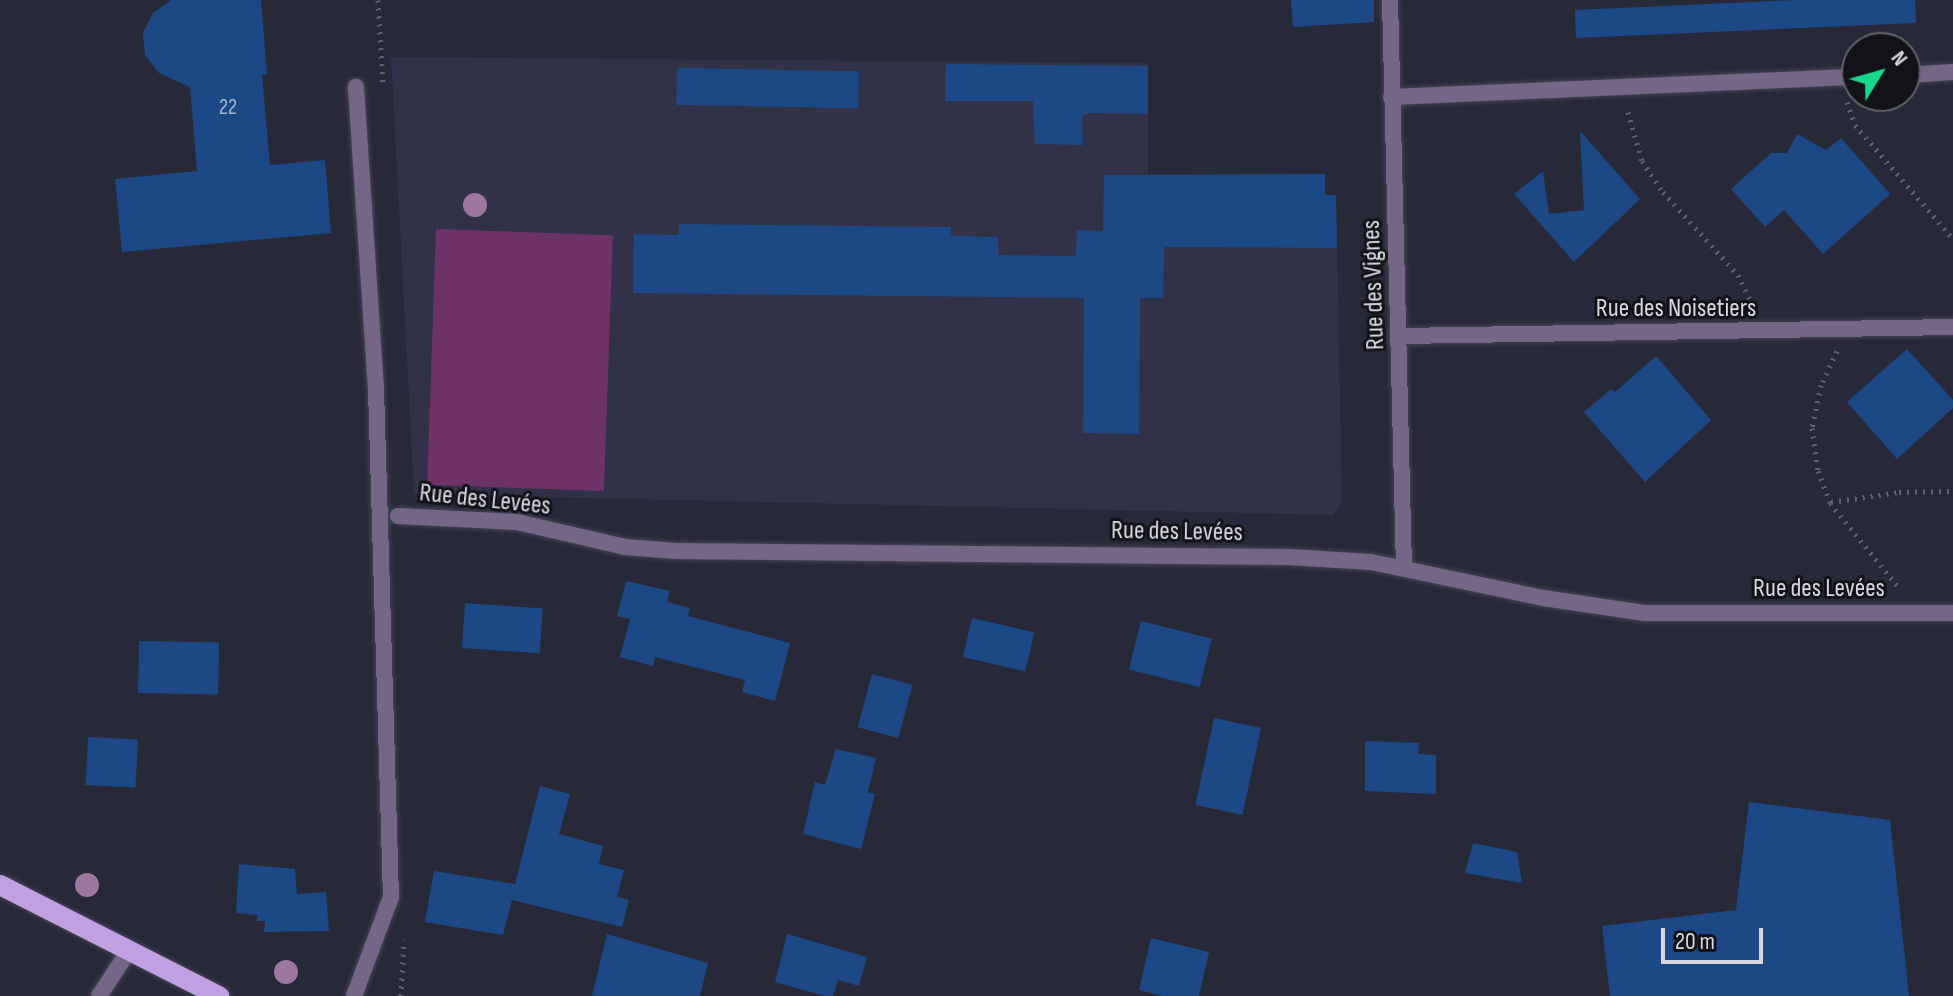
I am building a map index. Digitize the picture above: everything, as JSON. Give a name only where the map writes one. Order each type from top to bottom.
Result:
[{"type":"main road","points":[[0,885],[219,996]]},
{"type":"street","name":"Rue des Vignes","points":[[1390,0],[1404,568]]},
{"type":"street","points":[[1921,74],[1953,72]]},
{"type":"street","points":[[1391,97],[1841,77]]},
{"type":"street","points":[[354,996],[391,897],[376,389],[356,87]]},
{"type":"street","name":"Rue des Noisetiers","points":[[1400,336],[1757,333],[1953,327]]},
{"type":"street","name":"Rue des Levées","points":[[398,516],[517,522],[625,547],[676,551],[1288,557],[1371,562],[1543,598],[1644,613],[1953,613]]},
{"type":"street","points":[[99,996],[128,952]]},
{"type":"path","points":[[1624,87],[1630,127],[1642,161],[1663,192],[1738,275],[1753,301],[1757,333]]},
{"type":"path","points":[[1850,112],[1855,125],[1953,239]]},
{"type":"path","points":[[1840,330],[1835,359],[1821,385],[1812,428],[1818,471],[1830,503],[1898,585],[1907,613]]},
{"type":"path","points":[[1830,503],[1899,492],[1953,491]]},
{"type":"shaded area","points":[[391,57],[1148,63],[1148,175],[1325,174],[1325,195],[1336,195],[1342,503],[1333,515],[414,494]]},
{"type":"shaded area","points":[[436,229],[613,235],[604,491],[427,485]]},
{"type":"building","points":[[171,0],[261,0],[267,74],[262,75],[270,165],[325,160],[331,233],[122,252],[115,179],[197,171],[190,87],[159,73],[145,55],[143,33],[153,13]]},
{"type":"building","points":[[1291,0],[1374,0],[1374,22],[1293,27]]},
{"type":"building","points":[[1795,0],[1915,0],[1916,23],[1576,38],[1575,10]]},
{"type":"building","points":[[946,64],[1148,66],[1148,114],[1088,113],[1082,116],[1083,145],[1035,144],[1033,101],[945,101]]},
{"type":"building","points":[[677,68],[859,71],[858,108],[676,105]]},
{"type":"building","points":[[1580,131],[1640,199],[1574,262],[1514,194],[1543,171],[1549,214],[1584,210]]},
{"type":"building","points":[[1797,134],[1826,150],[1841,138],[1890,194],[1823,254],[1784,210],[1765,227],[1731,189],[1771,153],[1787,153]]},
{"type":"building","points":[[1325,174],[1325,195],[1336,195],[1337,248],[1164,247],[1163,298],[1140,298],[1139,434],[1083,433],[1084,298],[633,293],[634,234],[679,235],[679,224],[951,227],[951,236],[998,237],[998,255],[1076,256],[1077,230],[1103,231],[1104,175]]},
{"type":"building","points":[[1907,349],[1953,400],[1953,408],[1897,459],[1847,402]]},
{"type":"building","points":[[1656,356],[1711,420],[1645,482],[1584,412],[1611,389],[1615,392]]},
{"type":"building","points":[[626,581],[670,591],[667,602],[690,608],[688,616],[790,643],[775,701],[742,692],[745,680],[655,657],[653,666],[620,657],[630,619],[617,616]]},
{"type":"building","points":[[465,603],[543,608],[540,653],[462,648]]},
{"type":"building","points":[[972,618],[1034,632],[1025,671],[963,657]]},
{"type":"building","points":[[1141,621],[1212,639],[1200,687],[1129,670]]},
{"type":"building","points":[[139,641],[219,642],[218,694],[138,693]]},
{"type":"building","points":[[872,674],[913,685],[898,738],[858,727]]},
{"type":"building","points":[[1214,718],[1261,728],[1242,815],[1195,805]]},
{"type":"building","points":[[88,737],[138,740],[135,788],[85,785]]},
{"type":"building","points":[[1365,741],[1419,743],[1418,754],[1436,755],[1436,794],[1365,791]]},
{"type":"building","points":[[836,749],[876,758],[868,792],[875,794],[861,849],[803,834],[815,782],[825,785]]},
{"type":"building","points":[[540,786],[570,794],[559,834],[603,846],[599,864],[624,870],[617,897],[629,900],[622,927],[512,900],[503,935],[425,922],[434,871],[515,884]]},
{"type":"building","points":[[1749,802],[1890,820],[1909,996],[1610,996],[1602,926],[1736,910]]},
{"type":"building","points":[[1473,843],[1517,852],[1522,883],[1465,873]]},
{"type":"building","points":[[239,864],[295,869],[297,894],[326,892],[329,931],[264,932],[265,921],[257,921],[258,915],[236,913]]},
{"type":"building","points":[[607,934],[708,963],[700,996],[592,996]]},
{"type":"building","points":[[787,934],[867,957],[859,986],[838,980],[833,996],[824,996],[775,982]]},
{"type":"building","points":[[1151,938],[1209,952],[1199,996],[1162,996],[1139,990]]}]
